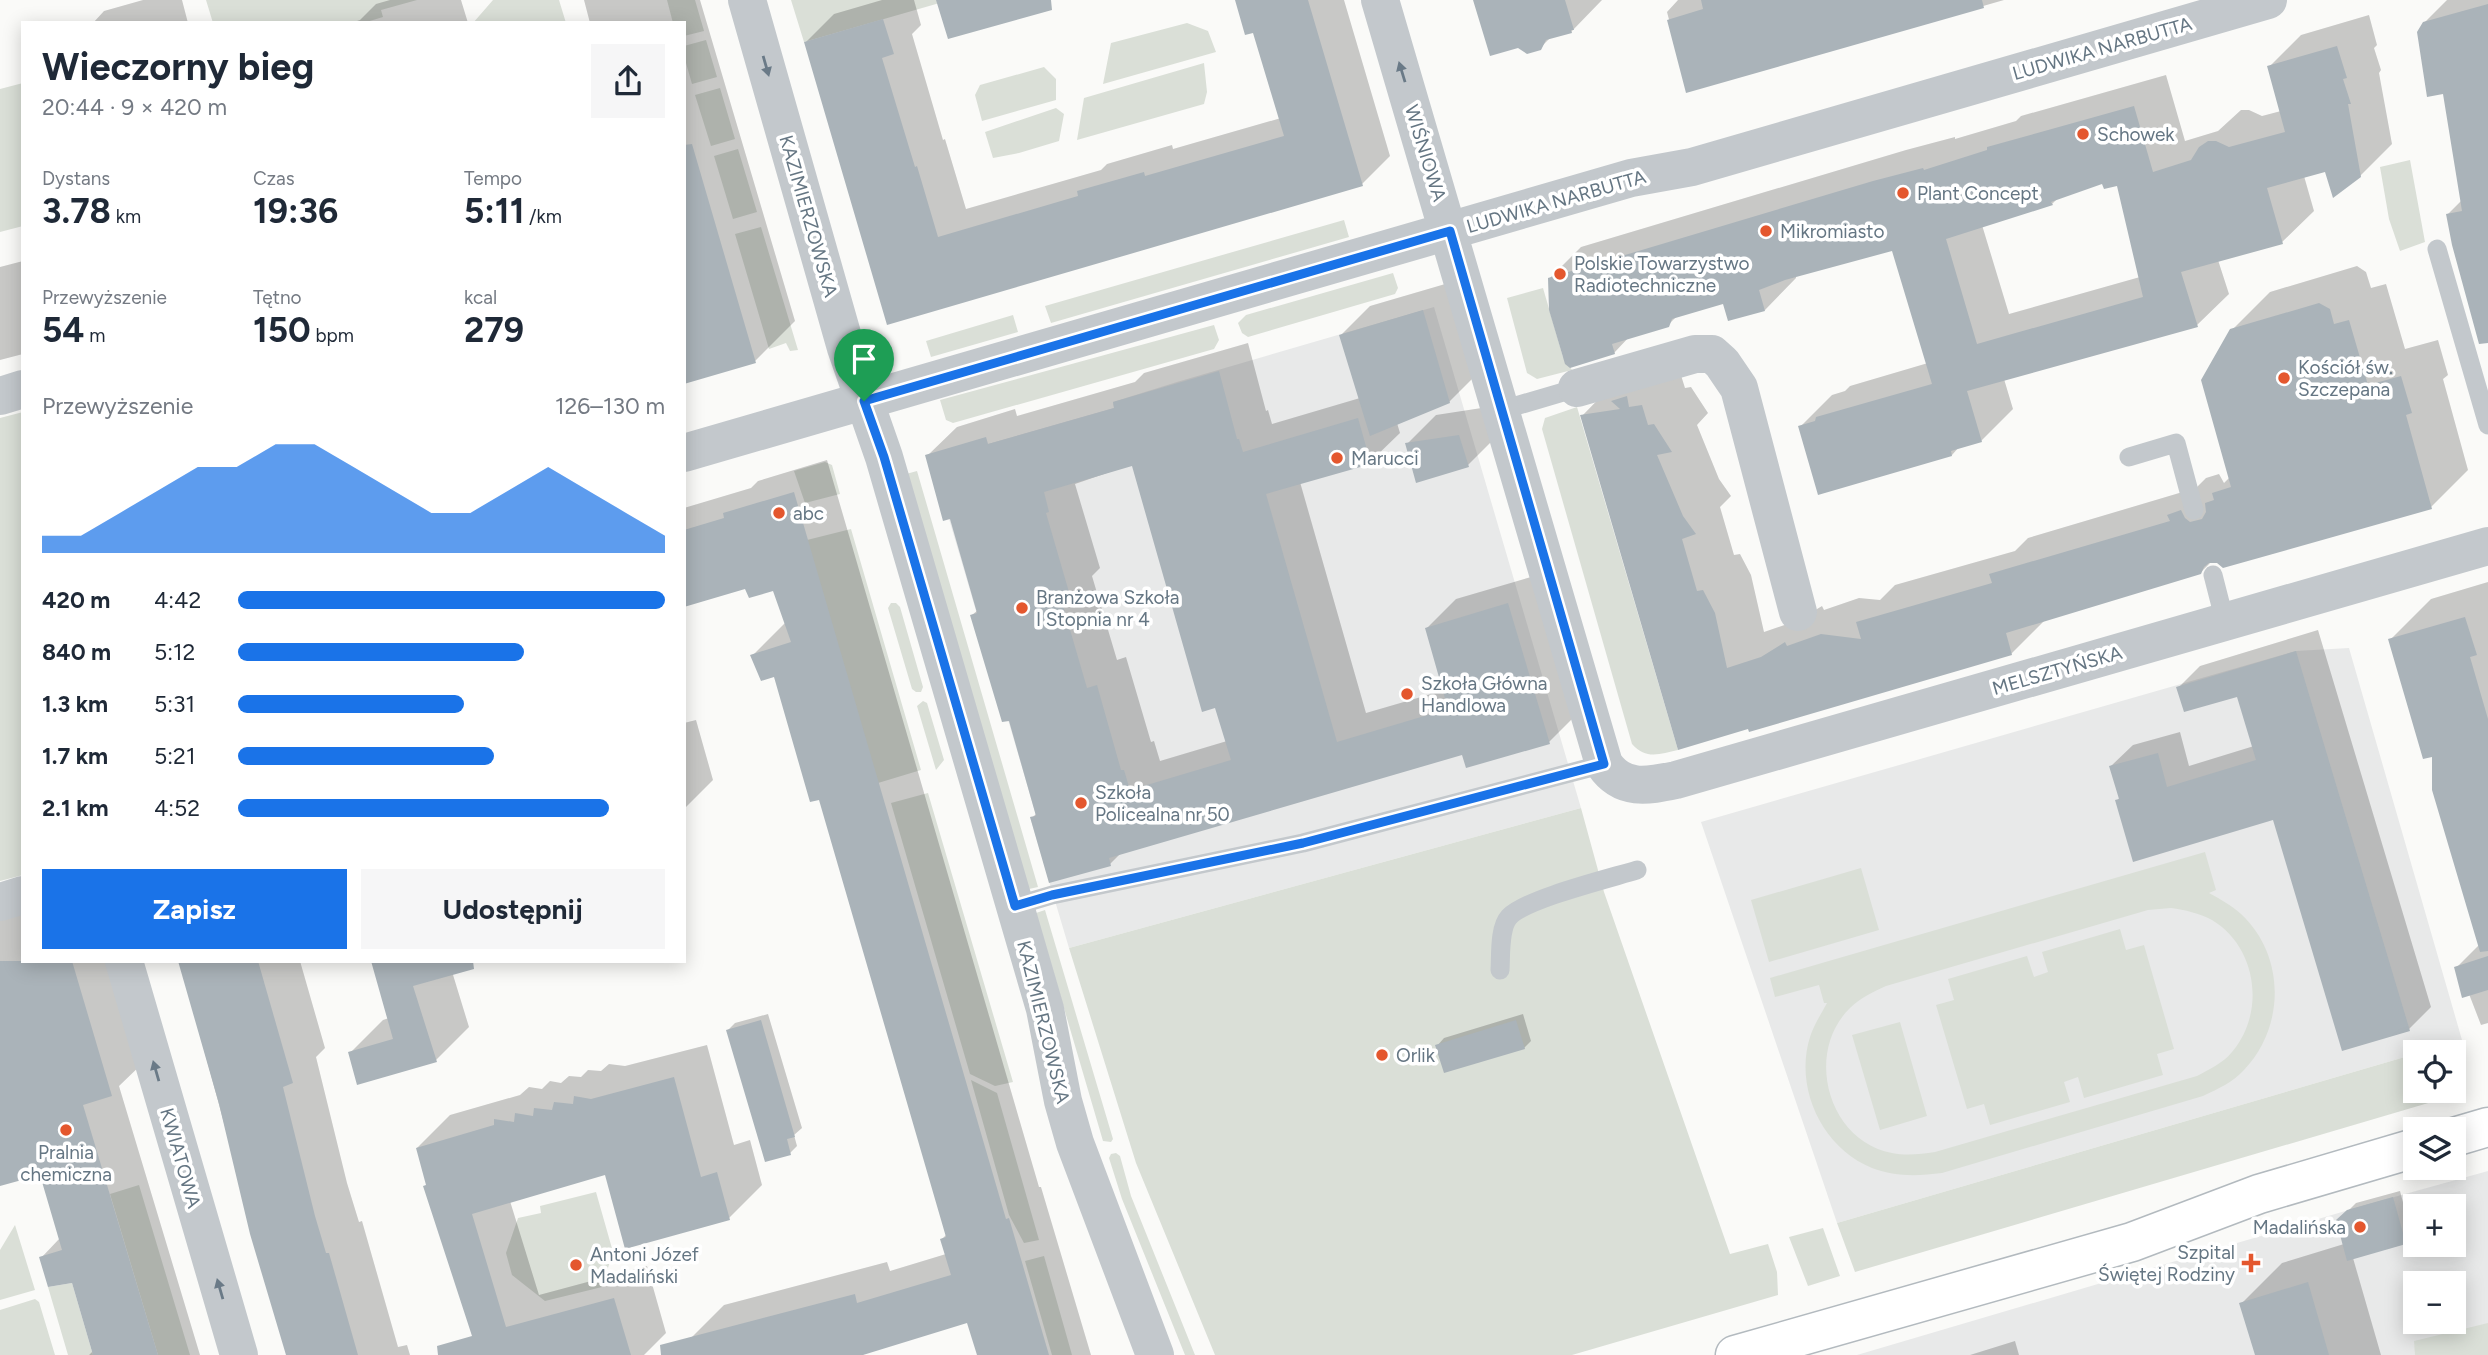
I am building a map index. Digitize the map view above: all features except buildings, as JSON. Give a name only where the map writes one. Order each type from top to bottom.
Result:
[{"type":"street","name":"KAZIMIERZOWSKA","points":[[747,0],[846,348],[887,470],[1045,1009],[1063,1101],[1075,1143],[1155,1355]]},
{"type":"street","name":"WIŚNIOWA","points":[[1380,0],[1614,773]]},
{"type":"street","name":"LUDWIKA NARBUTTA","points":[[686,452],[1631,178],[1692,167],[2268,0]]},
{"type":"street","points":[[1577,388],[1695,354],[1712,354],[1722,363],[1739,388],[1798,612]]},
{"type":"street","points":[[0,396],[21,390]]},
{"type":"street","name":"MELSZTYŃSKA","points":[[1614,773],[1651,785],[1676,780],[2488,545]]},
{"type":"street","points":[[0,902],[21,896]]},
{"type":"street","name":"KWIATOWA","points":[[125,963],[239,1355]]},
{"type":"street","points":[[2466,1133],[2488,1127]]},
{"type":"street","points":[[1735,1355],[1819,1344],[2133,1242],[2259,1194],[2403,1152]]},
{"type":"lane","points":[[2437,249],[2488,425]]},
{"type":"lane","points":[[1502,410],[1577,388]]},
{"type":"lane","points":[[2129,457],[2176,443],[2194,510]]},
{"type":"lane","points":[[2213,575],[2225,622]]},
{"type":"lane","points":[[1015,906],[1052,895],[1303,843],[1614,773]]},
{"type":"lane","points":[[1500,970],[1504,928],[1509,917],[1529,903],[1637,870]]},
{"type":"shaded area","points":[[206,0],[417,0],[381,10],[383,17],[370,21],[212,21]]},
{"type":"shaded area","points":[[493,0],[559,0],[565,21],[475,21]]},
{"type":"shaded area","points":[[667,0],[695,0],[704,31],[686,36],[686,21],[672,21]]},
{"type":"shaded area","points":[[791,0],[950,0],[804,42]]},
{"type":"shaded area","points":[[1187,23],[1208,31],[1216,52],[1103,84],[1111,43]]},
{"type":"shaded area","points":[[706,40],[717,77],[692,84],[686,63],[686,45]]},
{"type":"shaded area","points":[[1204,63],[1207,92],[1204,104],[1077,140],[1084,98]]},
{"type":"shaded area","points":[[1044,67],[1056,79],[1056,100],[982,121],[975,95],[980,85]]},
{"type":"shaded area","points":[[21,84],[21,227],[0,232],[0,89]]},
{"type":"shaded area","points":[[720,88],[735,139],[711,146],[695,95]]},
{"type":"shaded area","points":[[1056,108],[1064,114],[1059,141],[993,158],[985,132]]},
{"type":"shaded area","points":[[738,149],[757,212],[733,219],[714,156]]},
{"type":"shaded area","points":[[2410,160],[2425,242],[2400,251],[2389,219],[2380,167]]},
{"type":"shaded area","points":[[1344,220],[1349,237],[1051,323],[1045,306]]},
{"type":"shaded area","points":[[761,227],[798,350],[790,351],[786,343],[769,349],[735,234]]},
{"type":"shaded area","points":[[1393,273],[1398,288],[1395,294],[1248,337],[1242,333],[1238,323],[1246,315]]},
{"type":"shaded area","points":[[1543,288],[1563,357],[1572,370],[1537,379],[1527,373],[1507,298]]},
{"type":"shaded area","points":[[1434,307],[1581,808],[1069,948],[1030,817],[1036,815],[949,519],[988,444],[1114,408],[1113,402],[1177,382]]},
{"type":"shaded area","points":[[1013,315],[1018,332],[931,357],[926,341]]},
{"type":"shaded area","points":[[1214,325],[1219,340],[1214,349],[953,423],[946,420],[940,400]]},
{"type":"shaded area","points":[[1577,407],[1678,750],[1648,754],[1632,744],[1542,429],[1545,418]]},
{"type":"shaded area","points":[[21,413],[21,876],[0,881],[0,418]]},
{"type":"shaded area","points":[[825,462],[832,465],[840,494],[805,503],[794,471]]},
{"type":"shaded area","points":[[917,471],[1038,887],[1029,889],[906,474]]},
{"type":"shaded area","points":[[851,529],[921,770],[878,783],[807,540]]},
{"type":"shaded area","points":[[891,603],[900,607],[923,687],[921,692],[912,689],[888,608]]},
{"type":"shaded area","points":[[2349,648],[2462,1040],[2403,1040],[2403,1058],[1837,1223],[1701,822],[2296,651]]},
{"type":"shaded area","points":[[923,701],[927,703],[944,760],[936,770],[917,706]]},
{"type":"shaded area","points":[[928,793],[1013,1082],[995,1086],[970,1074],[891,803]]},
{"type":"shaded area","name":"Orlik","points":[[1581,808],[1604,892],[1730,1254],[1768,1244],[1777,1272],[1778,1295],[1572,1355],[1215,1355],[1136,1163],[1069,948]]},
{"type":"shaded area","points":[[2205,852],[2216,890],[2209,893],[2241,914],[2256,931],[2273,970],[2275,992],[2273,1013],[2257,1053],[2240,1074],[2214,1091],[1942,1173],[1907,1175],[1881,1171],[1854,1159],[1826,1131],[1809,1096],[1806,1056],[1810,1037],[1827,1003],[1824,1003],[1819,985],[1775,997],[1770,978]],"holes":[[[2171,908],[2212,920],[2239,946],[2247,963],[2252,981],[2250,1018],[2243,1036],[2232,1052],[2216,1066],[2197,1076],[1935,1152],[1898,1154],[1870,1145],[1852,1132],[1838,1114],[1830,1093],[1826,1070],[1828,1048],[1836,1027],[1850,1008],[1862,998],[1886,986],[2148,910]]]},
{"type":"shaded area","points":[[1861,868],[1879,930],[1769,962],[1751,900]]},
{"type":"shaded area","points":[[1045,910],[1113,1139],[1111,1142],[1103,1141],[1036,913]]},
{"type":"shaded area","points":[[2120,929],[2126,950],[2144,945],[2174,1049],[2157,1054],[2163,1075],[2084,1098],[2078,1077],[2064,1082],[2070,1102],[1990,1125],[1984,1104],[1967,1109],[1936,1005],[1954,1000],[1948,979],[2027,956],[2034,977],[2048,972],[2042,952]]},
{"type":"shaded area","points":[[1900,1022],[1927,1116],[1880,1130],[1852,1035]]},
{"type":"shaded area","points":[[2403,1058],[2403,1103],[2428,1103],[1855,1272],[1837,1223]]},
{"type":"shaded area","points":[[971,1080],[997,1093],[1039,1240],[1024,1243],[1009,1215]]},
{"type":"shaded area","points":[[1116,1153],[1120,1156],[1131,1196],[1195,1355],[1185,1355],[1122,1199],[1109,1158]]},
{"type":"shaded area","name":"Szpital Świętej Rodziny","points":[[2488,1171],[2488,1355],[1857,1355],[2403,1195],[2403,1257],[2466,1257],[2466,1194],[2405,1194],[2456,1180],[2466,1180],[2466,1177]]},
{"type":"shaded area","points":[[139,1185],[190,1355],[158,1355],[110,1194]]},
{"type":"shaded area","points":[[596,1192],[613,1252],[602,1287],[545,1301],[512,1275],[506,1253],[518,1218],[541,1213],[540,1206]]},
{"type":"shaded area","points":[[15,1225],[35,1290],[0,1300],[0,1250]]},
{"type":"shaded area","points":[[1823,1228],[1840,1276],[1808,1286],[1789,1237]]},
{"type":"shaded area","points":[[1044,1256],[1072,1355],[1052,1355],[1025,1261]]},
{"type":"shaded area","points":[[72,1283],[93,1355],[68,1355],[48,1287]]},
{"type":"shaded area","points":[[35,1299],[39,1302],[55,1355],[0,1355],[0,1310]]},
{"type":"shaded area","points":[[2488,1323],[2488,1355],[2415,1355],[2414,1341],[2443,1334],[2466,1334],[2466,1328]]},
{"type":"place","name":"Schowek","points":[[2083,134]]},
{"type":"place","name":"Plant Concept","points":[[1903,193]]},
{"type":"place","name":"Mikromiasto","points":[[1766,231]]},
{"type":"place","name":"Polskie Towarzystwo Radiotechniczne","points":[[1560,274]]},
{"type":"place","name":"Kościół św. Szczepana","points":[[2284,378]]},
{"type":"place","name":"Marucci","points":[[1337,458]]},
{"type":"place","name":"abc","points":[[779,513]]},
{"type":"place","name":"Branżowa Szkoła I Stopnia nr 4","points":[[1022,608]]},
{"type":"place","name":"Szkoła Główna Handlowa","points":[[1407,694]]},
{"type":"place","name":"Szkoła Policealna nr 50","points":[[1081,803]]},
{"type":"place","name":"Orlik","points":[[1382,1055]]},
{"type":"place","name":"Pralnia chemiczna","points":[[66,1130]]},
{"type":"place","name":"Madalińska","points":[[2360,1227]]},
{"type":"place","name":"Szpital Świętej Rodziny","points":[[2251,1263]]},
{"type":"place","name":"Antoni Józef Madaliński","points":[[576,1265]]},
{"type":"route","points":[[1450,231],[1604,764],[1303,843],[1052,895],[1015,906],[884,457],[864,401],[1450,231]]}]
